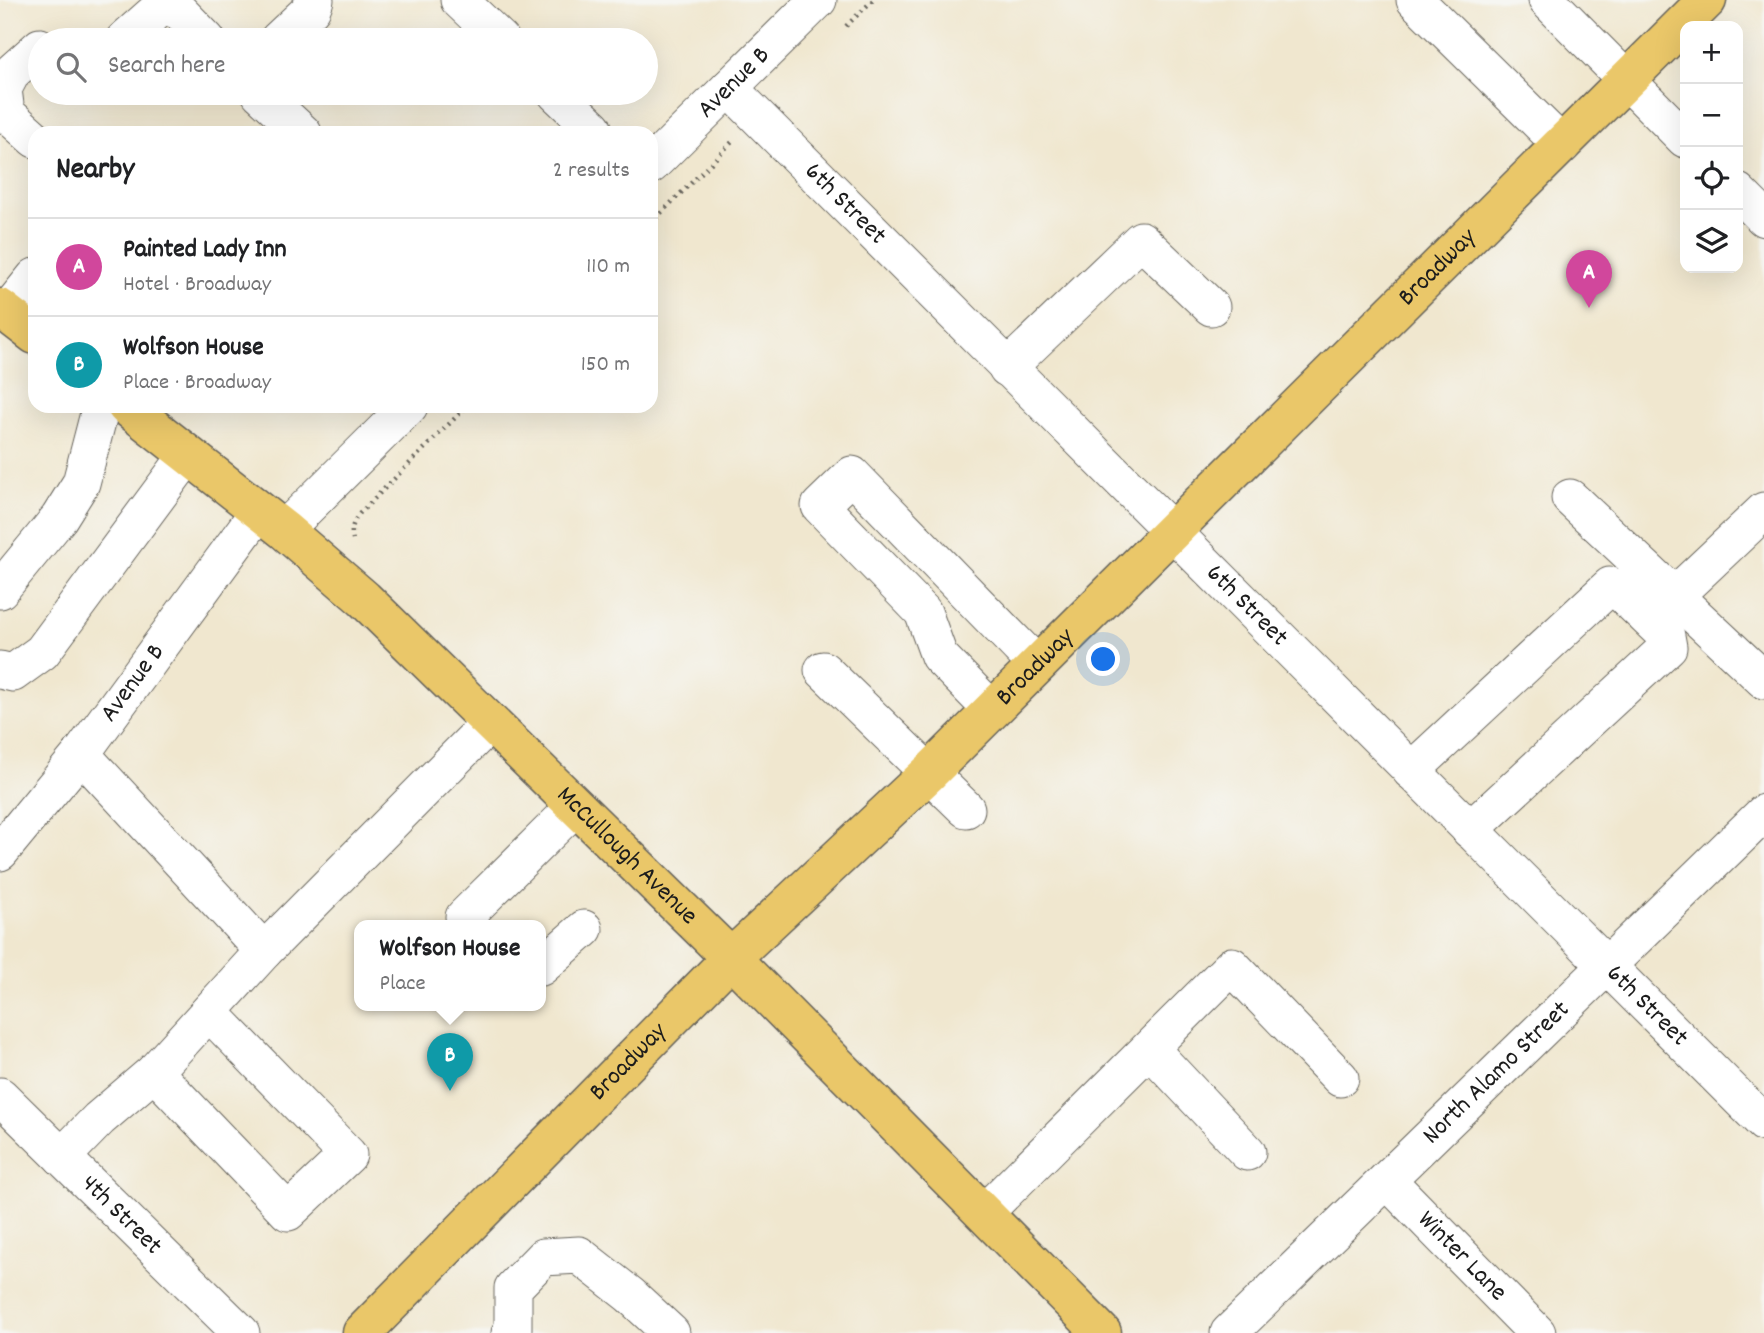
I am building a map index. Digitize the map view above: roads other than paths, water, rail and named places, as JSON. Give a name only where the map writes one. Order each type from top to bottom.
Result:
[{"type":"main road","name":"Broadway","points":[[362,1333],[731,958],[930,772],[1707,0]]},
{"type":"main road","name":"McCullough Avenue","points":[[135,413],[272,520],[364,599],[731,958],[1102,1333]]},
{"type":"street","points":[[291,28],[312,8],[315,0]]},
{"type":"street","points":[[459,0],[488,28]]},
{"type":"street","name":"Avenue B","points":[[658,158],[818,0]]},
{"type":"street","points":[[1415,0],[1562,145]]},
{"type":"street","points":[[1547,0],[1680,134]]},
{"type":"street","points":[[138,28],[160,8],[176,8],[195,28]]},
{"type":"street","points":[[28,58],[12,72],[3,89],[6,113],[28,133]]},
{"type":"street","name":"6th Street","points":[[729,88],[1764,1123]]},
{"type":"street","points":[[273,105],[295,126]]},
{"type":"street","points":[[569,105],[591,126]]},
{"type":"street","points":[[1743,197],[1764,218]]},
{"type":"street","points":[[1007,368],[1141,240],[1211,307]]},
{"type":"street","points":[[14,318],[28,291]]},
{"type":"street","points":[[0,590],[59,518],[81,483],[99,413]]},
{"type":"street","name":"Avenue B","points":[[0,852],[272,520],[401,413]]},
{"type":"street","points":[[0,670],[13,673],[42,652],[188,456]]},
{"type":"street","points":[[992,710],[939,656],[923,612],[820,506],[852,475],[1037,665]]},
{"type":"street","points":[[1570,498],[1764,680]]},
{"type":"street","points":[[1674,596],[1764,511]]},
{"type":"street","points":[[1411,771],[1610,586],[1615,587],[1666,636],[1668,647],[1470,830]]},
{"type":"street","points":[[823,670],[966,809]]},
{"type":"street","points":[[62,1157],[99,1119],[154,1072],[264,951],[489,723]]},
{"type":"street","points":[[81,754],[264,951]]},
{"type":"street","points":[[467,920],[464,917],[575,807]]},
{"type":"street","name":"North Alamo Street","points":[[1229,1333],[1764,813]]},
{"type":"street","points":[[546,963],[584,929]]},
{"type":"street","points":[[984,1213],[1232,966],[1340,1078]]},
{"type":"street","points":[[154,1072],[288,1212],[348,1155],[209,1012]]},
{"type":"street","points":[[1150,1049],[1247,1152]]},
{"type":"street","name":"4th Street","points":[[6,1112],[62,1157],[241,1333]]},
{"type":"street","name":"Winter Lane","points":[[1387,1180],[1537,1333]]},
{"type":"street","points":[[510,1333],[513,1330],[513,1288],[543,1257],[579,1255],[630,1295],[671,1333]]},
{"type":"place","name":"Painted Lady Inn","points":[[1589,308]]},
{"type":"place","name":"Wolfson House","points":[[450,1091]]}]
